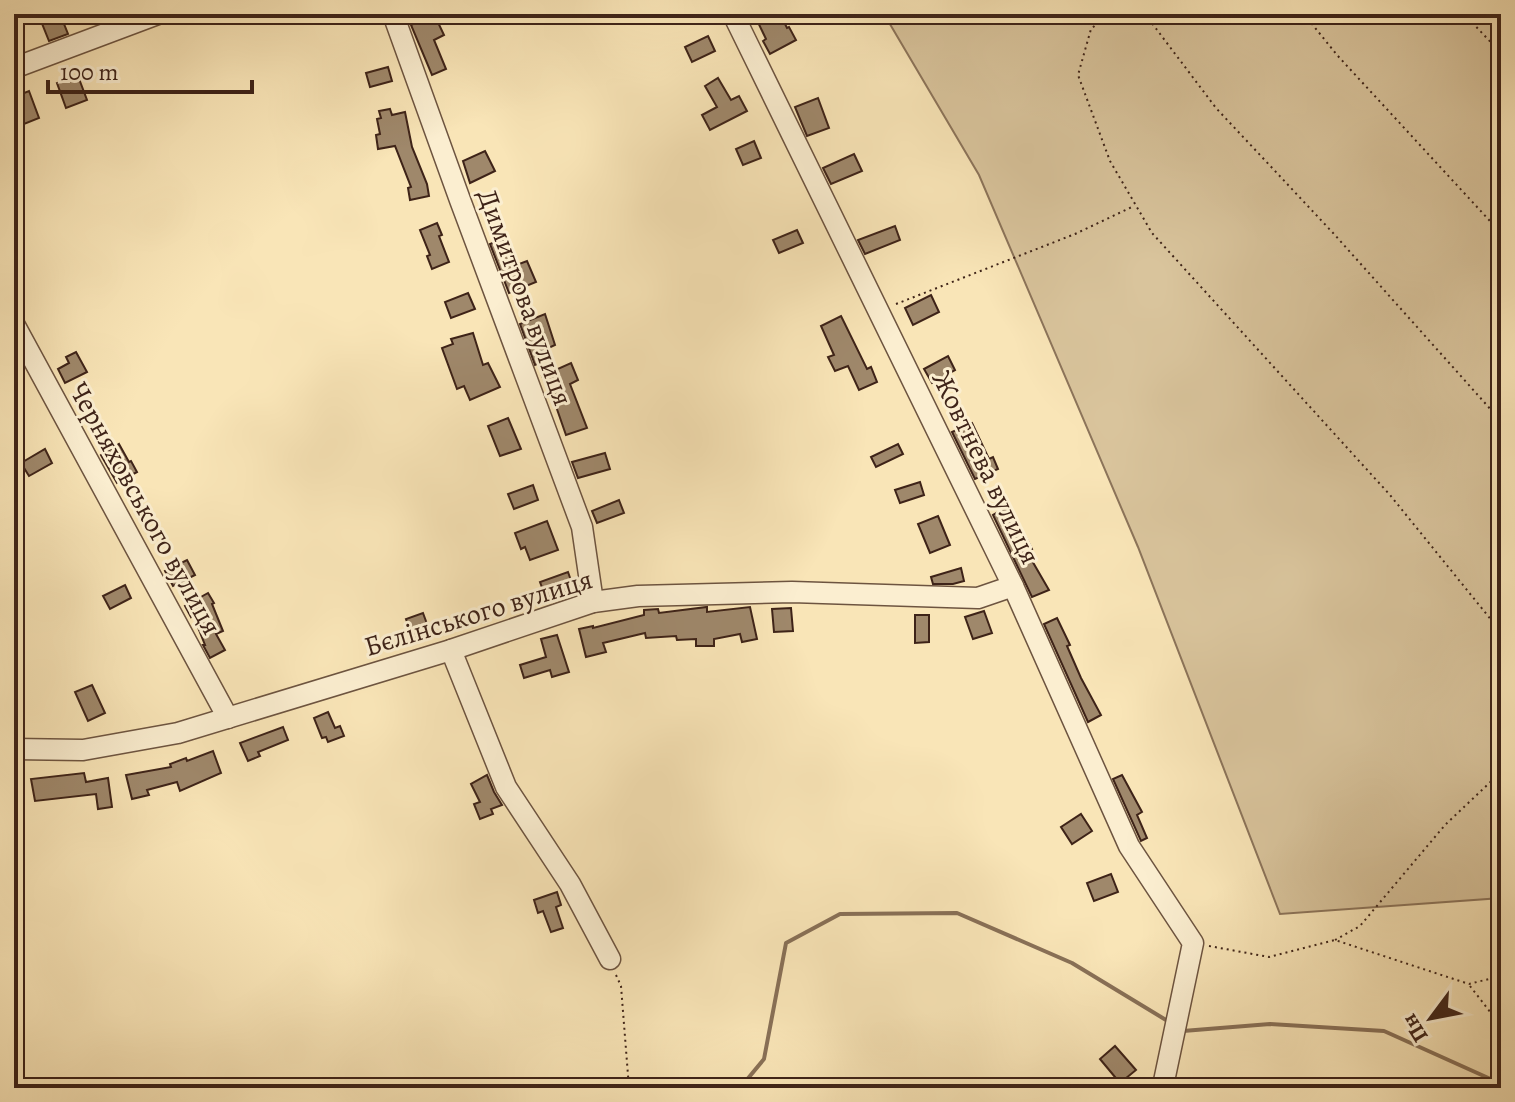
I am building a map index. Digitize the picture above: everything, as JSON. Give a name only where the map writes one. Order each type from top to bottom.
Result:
[{"type":"street","points":[[14,68],[158,14]]},
{"type":"street","name":"Димитрова вулиця","points":[[393,14],[582,527],[593,602]]},
{"type":"street","name":"Жовтнева вулиця","points":[[733,14],[1013,586],[1129,846],[1193,943]]},
{"type":"street","name":"Черняховського вулиця","points":[[14,324],[228,718]]},
{"type":"street","name":"Бєлінського вулиця","points":[[14,749],[83,750],[178,733],[451,650],[593,602],[638,596],[792,592],[978,598],[1013,586]]},
{"type":"street","points":[[451,650],[506,787],[570,884],[610,959]]},
{"type":"street","points":[[1164,1088],[1193,943]]},
{"type":"path","points":[[1108,14],[1091,29],[1078,75],[1110,161],[1152,233],[1390,495],[1501,632]]},
{"type":"path","points":[[1145,14],[1216,108],[1334,234],[1501,421]]},
{"type":"path","points":[[1304,14],[1337,55],[1501,233]]},
{"type":"path","points":[[1464,14],[1501,53]]},
{"type":"path","points":[[880,311],[1075,234],[1135,205]]},
{"type":"path","points":[[1193,943],[1269,957],[1335,940],[1360,926],[1445,825],[1501,772]]},
{"type":"path","points":[[1335,940],[1469,984],[1501,976]]},
{"type":"path","points":[[610,959],[621,986],[629,1088]]},
{"type":"path","points":[[1469,984],[1501,1026]]},
{"type":"shaded area","points":[[884,14],[1501,14],[1501,898],[1280,914],[1138,547],[979,175]]},
{"type":"building","points":[[60,14],[68,34],[49,41],[41,21]]},
{"type":"building","points":[[434,14],[444,35],[434,40],[446,69],[432,75],[411,25]]},
{"type":"building","points":[[754,14],[780,14],[796,40],[770,54]]},
{"type":"building","points":[[708,36],[715,51],[692,62],[685,47]]},
{"type":"building","points":[[388,67],[392,81],[370,87],[366,73]]},
{"type":"building","points":[[78,76],[87,100],[66,108],[57,83]]},
{"type":"building","points":[[718,78],[731,100],[739,96],[747,111],[710,130],[702,115],[717,107],[705,86]]},
{"type":"building","points":[[29,91],[39,118],[24,124],[14,97]]},
{"type":"building","points":[[818,98],[829,128],[807,136],[795,107]]},
{"type":"building","points":[[390,109],[392,115],[405,112],[412,147],[429,196],[410,200],[408,188],[411,187],[395,146],[378,149],[379,111]]},
{"type":"building","points":[[754,141],[761,158],[743,165],[736,149]]},
{"type":"building","points":[[485,151],[495,171],[470,183],[463,161]]},
{"type":"building","points":[[854,154],[862,171],[831,184],[823,168]]},
{"type":"building","points":[[437,223],[449,262],[432,269],[420,230]]},
{"type":"building","points":[[895,226],[900,240],[865,254],[858,240]]},
{"type":"building","points":[[797,230],[803,243],[779,253],[773,240]]},
{"type":"building","points":[[502,239],[514,266],[527,261],[536,282],[509,293],[490,244]]},
{"type":"building","points":[[468,293],[475,309],[451,318],[445,302]]},
{"type":"building","points":[[931,295],[939,312],[913,325],[905,308]]},
{"type":"building","points":[[545,314],[555,345],[542,351],[546,360],[535,365],[520,324]]},
{"type":"building","points":[[841,316],[867,369],[871,367],[877,382],[859,390],[848,366],[835,371],[828,357],[834,355],[821,326]]},
{"type":"building","points":[[473,333],[483,365],[488,363],[500,387],[470,400],[464,386],[457,389],[442,348],[453,344],[451,339]]},
{"type":"building","points":[[76,352],[87,372],[65,383],[58,369],[69,363],[66,357]]},
{"type":"building","points":[[948,356],[955,370],[932,383],[924,369]]},
{"type":"building","points":[[571,363],[578,380],[570,384],[587,428],[566,435],[542,376]]},
{"type":"building","points":[[508,418],[521,449],[500,456],[488,426]]},
{"type":"building","points":[[972,423],[989,459],[993,457],[998,469],[975,479],[952,432]]},
{"type":"building","points":[[119,444],[137,472],[117,483],[101,455]]},
{"type":"building","points":[[898,444],[903,454],[876,467],[871,457]]},
{"type":"building","points":[[45,449],[52,463],[29,476],[21,463]]},
{"type":"building","points":[[605,453],[610,469],[578,478],[572,462]]},
{"type":"building","points":[[920,482],[924,495],[900,503],[895,490]]},
{"type":"building","points":[[533,485],[538,500],[514,509],[508,494]]},
{"type":"building","points":[[619,500],[624,513],[597,523],[592,511]]},
{"type":"building","points":[[1007,507],[1013,519],[1009,521],[1020,542],[1027,539],[1032,549],[1027,552],[1049,590],[1032,597],[993,515]]},
{"type":"building","points":[[938,516],[950,545],[930,553],[918,524]]},
{"type":"building","points":[[547,521],[558,550],[530,560],[525,547],[521,549],[515,533]]},
{"type":"building","points":[[187,560],[195,575],[173,586],[165,571]]},
{"type":"building","points":[[961,568],[964,581],[933,584],[931,577]]},
{"type":"building","points":[[568,572],[574,589],[546,598],[540,582]]},
{"type":"building","points":[[125,585],[131,598],[110,609],[103,596]]},
{"type":"building","points":[[208,593],[223,631],[216,634],[225,650],[210,658],[193,615],[191,617],[185,606]]},
{"type":"building","points":[[707,607],[707,612],[750,607],[757,639],[742,642],[740,634],[714,639],[714,646],[696,646],[696,639],[677,640],[676,636],[646,638],[645,633],[603,643],[606,652],[586,657],[579,629],[644,615],[644,610],[658,609],[659,613]]},
{"type":"building","points":[[791,608],[793,631],[774,632],[772,609]]},
{"type":"building","points":[[984,611],[992,633],[973,639],[965,617]]},
{"type":"building","points":[[423,613],[431,635],[414,641],[406,619]]},
{"type":"building","points":[[915,615],[929,615],[929,642],[915,643]]},
{"type":"building","points":[[1057,618],[1081,678],[1101,715],[1088,722],[1044,624]]},
{"type":"building","points":[[557,635],[569,672],[552,677],[550,670],[524,678],[520,665],[546,657],[541,639]]},
{"type":"building","points":[[92,685],[105,713],[88,721],[75,692]]},
{"type":"building","points":[[328,712],[335,728],[340,726],[344,736],[328,742],[326,737],[322,738],[314,718]]},
{"type":"building","points":[[283,727],[288,740],[258,752],[260,756],[248,761],[240,743]]},
{"type":"building","points":[[213,751],[221,773],[180,791],[177,782],[147,790],[149,795],[132,799],[126,775],[171,767],[170,764]]},
{"type":"building","points":[[84,773],[86,782],[108,778],[112,807],[98,809],[96,794],[35,801],[31,779]]},
{"type":"building","points":[[487,775],[502,805],[491,809],[493,814],[480,819],[474,804],[480,802],[471,784]]},
{"type":"building","points":[[1122,775],[1142,812],[1137,815],[1147,838],[1141,841],[1113,779]]},
{"type":"building","points":[[1081,814],[1092,831],[1072,844],[1061,827]]},
{"type":"building","points":[[1111,874],[1118,892],[1094,901],[1087,883]]},
{"type":"building","points":[[557,892],[561,905],[556,907],[563,928],[551,932],[543,911],[538,913],[534,900]]},
{"type":"building","points":[[1115,1046],[1136,1070],[1120,1083],[1100,1059]]},
{"type":"waterway","points":[[740,1088],[764,1059],[786,943],[840,914],[957,913],[1072,963],[1166,1020]]},
{"type":"waterway","points":[[1183,1031],[1270,1024],[1384,1031],[1495,1081],[1501,1087]]}]
